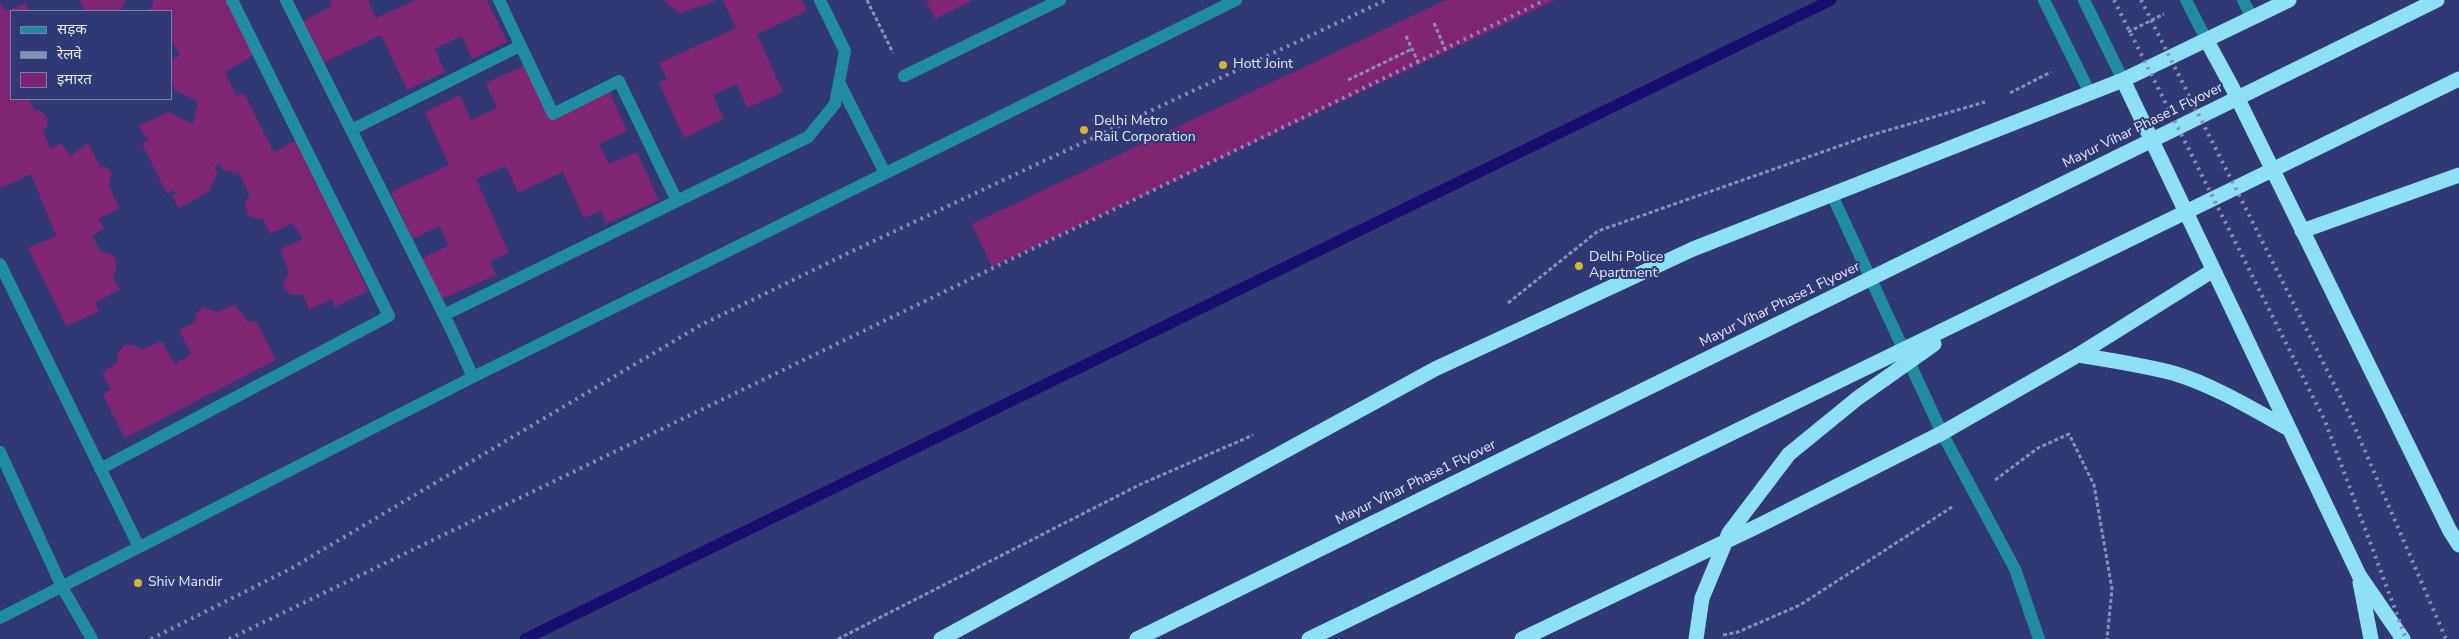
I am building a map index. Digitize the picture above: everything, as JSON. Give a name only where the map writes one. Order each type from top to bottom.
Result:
[{"type":"highway","points":[[941,639],[1434,369],[1693,249],[2123,80],[2207,41],[2288,0]]},
{"type":"highway","name":"Mayur Vihar Phase1 Flyover","points":[[1137,639],[2437,0]]},
{"type":"highway","points":[[2207,41],[2459,545]]},
{"type":"highway","points":[[2123,80],[2212,271],[2359,576],[2403,639]]},
{"type":"highway","points":[[1309,639],[2459,80]]},
{"type":"highway","points":[[2302,231],[2459,175]]},
{"type":"highway","points":[[1522,639],[1760,525],[1942,433],[2078,356],[2212,271]]},
{"type":"highway","points":[[1696,639],[1702,598],[1729,533],[1789,454],[1859,398],[1970,319]]},
{"type":"highway","points":[[2078,356],[2130,363],[2174,374],[2233,398],[2288,428]]},
{"type":"highway","points":[[2359,576],[2371,639]]},
{"type":"street","points":[[100,469],[389,316],[232,0]]},
{"type":"street","points":[[286,0],[444,315],[473,377]]},
{"type":"street","points":[[499,0],[553,114],[619,81],[677,201]]},
{"type":"street","points":[[444,315],[808,137],[835,104],[845,51],[820,0]]},
{"type":"street","points":[[904,76],[1060,0]]},
{"type":"street","points":[[0,618],[473,377],[1236,0]]},
{"type":"street","points":[[2044,0],[2090,93]]},
{"type":"street","points":[[2084,0],[2123,80]]},
{"type":"street","points":[[2186,0],[2207,41]]},
{"type":"street","points":[[2244,0],[2252,18]]},
{"type":"street","points":[[351,130],[520,46]]},
{"type":"street","points":[[839,82],[885,173]]},
{"type":"street","points":[[1832,195],[1942,433],[2015,569],[2039,639]]},
{"type":"street","points":[[0,264],[139,547]]},
{"type":"street","points":[[0,452],[62,586],[92,639]]},
{"type":"path","points":[[867,0],[904,76]]},
{"type":"path","points":[[1434,24],[1446,51]]},
{"type":"path","points":[[1406,36],[1419,64]]},
{"type":"path","points":[[1348,80],[1412,49]]},
{"type":"path","points":[[1715,637],[1738,632],[1800,605],[1974,494],[2038,448],[2069,434],[2094,484],[2112,589],[2107,639]]},
{"type":"building","points":[[80,0],[125,0],[121,10],[85,10]]},
{"type":"building","points":[[154,0],[226,0],[254,55],[225,72],[237,96],[244,93],[274,152],[297,140],[368,291],[335,307],[332,299],[309,310],[303,295],[291,294],[285,290],[283,284],[289,272],[280,249],[303,239],[292,223],[270,234],[263,219],[251,217],[247,214],[245,201],[250,196],[239,173],[223,170],[220,164],[214,167],[218,173],[209,192],[179,208],[172,196],[177,193],[174,190],[167,194],[142,144],[149,140],[138,126],[169,112],[193,124],[198,101],[175,91],[172,82],[172,59],[180,55],[172,42],[172,10],[149,10]]},
{"type":"building","points":[[329,0],[368,0],[376,18],[415,0],[487,0],[507,42],[472,59],[462,36],[435,49],[445,72],[407,90],[381,35],[323,63],[303,21],[332,6]]},
{"type":"building","points":[[663,0],[718,0],[679,13]]},
{"type":"building","points":[[723,0],[802,0],[807,11],[757,34],[783,92],[747,108],[737,84],[713,95],[724,119],[684,138],[659,83],[667,79],[659,63],[736,28]]},
{"type":"building","points":[[926,0],[973,0],[935,19]]},
{"type":"building","points":[[1446,0],[1556,0],[992,267],[972,224]]},
{"type":"building","points":[[0,2],[5,11],[26,3],[29,10],[10,10],[10,100],[29,100],[35,110],[41,111],[47,117],[48,125],[43,131],[51,149],[61,143],[70,156],[88,143],[101,167],[106,167],[112,172],[109,185],[119,209],[98,219],[105,228],[92,236],[101,252],[110,253],[116,260],[116,270],[113,278],[120,289],[95,303],[99,312],[66,326],[28,248],[56,236],[31,174],[1,188]]},
{"type":"building","points":[[525,65],[550,118],[609,90],[627,131],[599,144],[609,164],[637,152],[659,200],[606,224],[601,211],[584,218],[563,172],[518,193],[506,166],[476,179],[509,253],[490,261],[496,275],[440,300],[421,259],[448,246],[440,226],[412,239],[391,192],[449,165],[425,112],[460,95],[471,120],[497,108],[486,83]]},
{"type":"building","points":[[235,304],[248,322],[256,321],[276,360],[125,438],[103,395],[111,389],[102,373],[118,362],[117,354],[124,345],[134,345],[141,350],[161,341],[175,364],[191,354],[179,330],[196,321],[196,314],[203,307],[218,312]]},
{"type":"waterway","points":[[525,639],[1831,0]]},
{"type":"railway","points":[[151,639],[292,568],[701,325],[844,255],[1386,0]]},
{"type":"railway","points":[[229,639],[1545,0]]},
{"type":"railway","points":[[2114,0],[2325,421],[2406,639]]},
{"type":"railway","points":[[2141,0],[2349,414],[2446,639]]},
{"type":"place","name":"Hott Joint","points":[[1223,65]]},
{"type":"place","name":"Delhi Metro Rail Corporation","points":[[1084,130]]},
{"type":"place","name":"Delhi Police Apartment","points":[[1579,266]]},
{"type":"place","name":"Shiv Mandir","points":[[138,583]]}]
